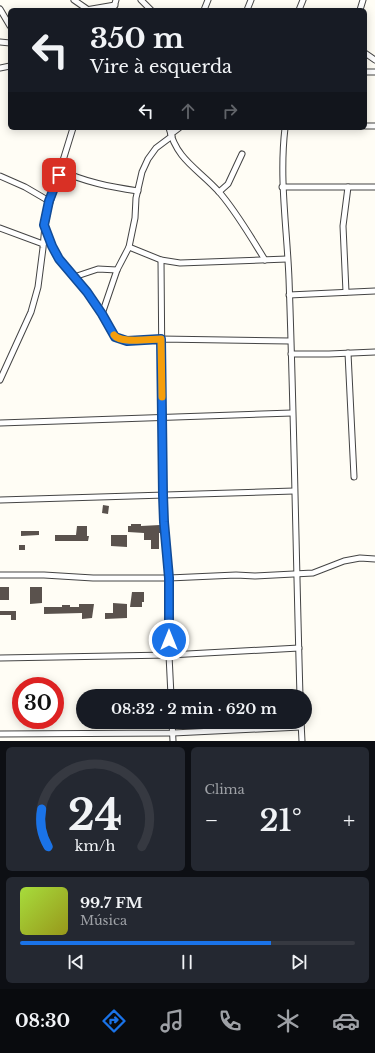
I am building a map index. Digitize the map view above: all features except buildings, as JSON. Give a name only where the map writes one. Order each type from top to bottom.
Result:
[{"type":"street","points":[[74,0],[85,8]]},
{"type":"street","points":[[141,0],[149,8]]},
{"type":"street","points":[[102,8],[115,5]]},
{"type":"street","points":[[0,9],[8,23]]},
{"type":"street","points":[[367,54],[375,60]]},
{"type":"street","points":[[0,380],[31,312],[38,287],[44,225],[49,201],[73,130]]},
{"type":"street","points":[[284,130],[282,187],[289,295],[300,689]]},
{"type":"street","points":[[102,314],[117,270],[129,247],[142,172],[148,159],[171,132],[182,158],[219,192],[243,224],[265,260]]},
{"type":"street","points":[[219,192],[228,184],[242,154]]},
{"type":"street","points":[[60,170],[102,185],[138,190]]},
{"type":"street","points":[[0,176],[25,187],[49,201]]},
{"type":"street","points":[[282,187],[375,187]]},
{"type":"street","points":[[346,292],[343,226],[348,187]]},
{"type":"street","points":[[44,225],[59,259],[84,287],[115,337],[119,339],[127,341],[161,339],[290,341]]},
{"type":"street","points":[[0,228],[43,245],[52,246]]},
{"type":"street","points":[[129,247],[161,260],[193,264],[287,259]]},
{"type":"street","points":[[161,260],[163,495],[169,578],[171,689]]},
{"type":"street","points":[[74,277],[98,270],[117,270]]},
{"type":"street","points":[[289,295],[375,291]]},
{"type":"street","points":[[291,354],[375,352]]},
{"type":"street","points":[[348,353],[354,477]]},
{"type":"street","points":[[0,423],[292,413]]},
{"type":"street","points":[[0,500],[294,491]]},
{"type":"street","points":[[0,575],[44,575],[93,578],[169,578],[236,575],[255,576],[313,573],[349,560],[360,558],[375,559]]},
{"type":"street","points":[[0,658],[169,655],[299,648]]},
{"type":"street","points":[[172,729],[173,741]]},
{"type":"street","points":[[0,734],[172,733],[229,729]]},
{"type":"street","points":[[301,729],[302,741]]},
{"type":"slow traffic","points":[[114,335],[119,339],[127,341],[161,339],[162,397]]},
{"type":"route","points":[[59,175],[49,201],[44,225],[59,259],[80,282],[102,314],[115,337],[127,341],[161,339],[163,495],[167,569],[169,578],[169,640]]}]
